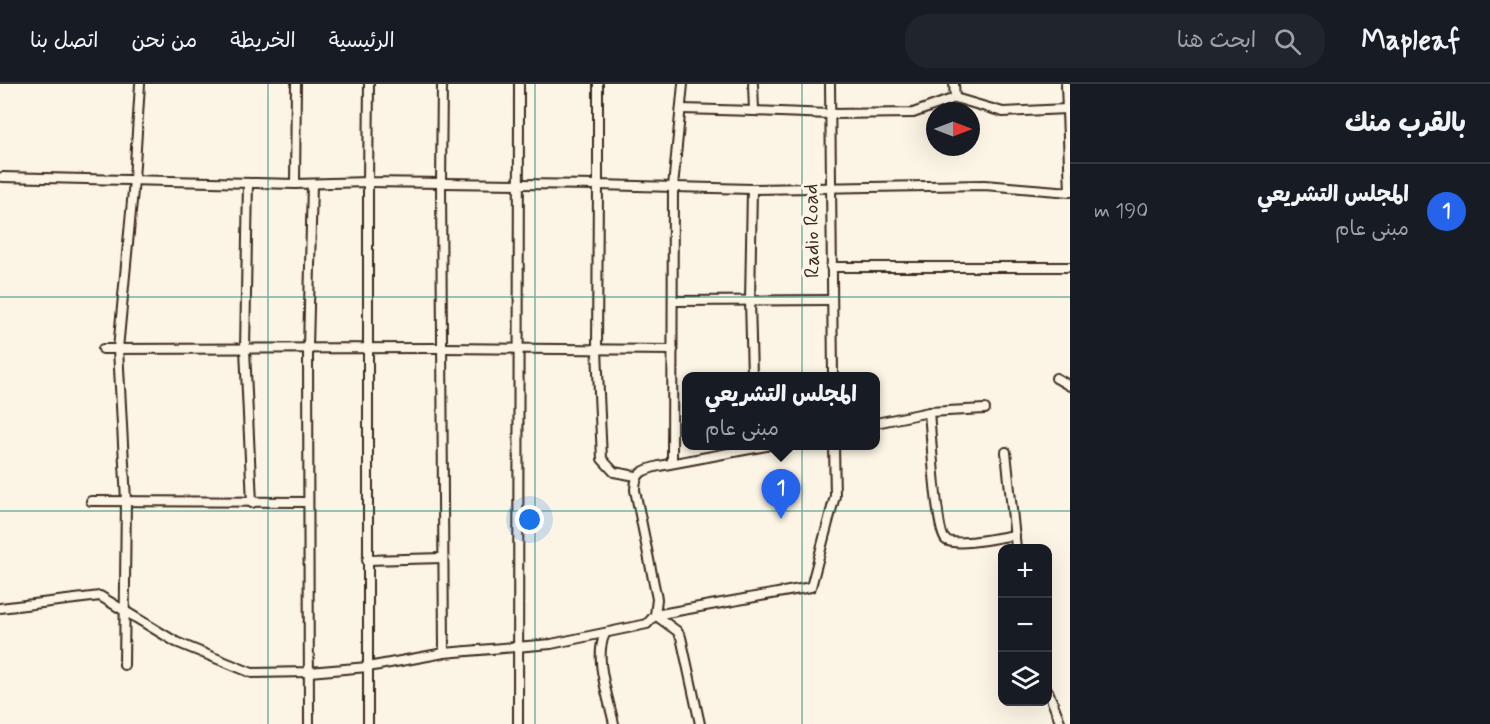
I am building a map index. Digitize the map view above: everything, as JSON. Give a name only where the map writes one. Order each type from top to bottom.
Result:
[{"type":"street","points":[[124,665],[126,501],[118,349],[134,180],[140,84]]},
{"type":"street","points":[[295,184],[296,84]]},
{"type":"street","points":[[368,724],[369,84]]},
{"type":"street","points":[[442,84],[444,653]]},
{"type":"street","points":[[518,724],[519,84]]},
{"type":"street","points":[[598,84],[597,350],[602,459],[614,472],[636,476],[643,471],[672,463],[739,450]]},
{"type":"street","points":[[672,463],[673,187],[683,84]]},
{"type":"street","points":[[753,84],[754,111]]},
{"type":"street","name":"Radio Road","points":[[830,84],[833,372]]},
{"type":"street","points":[[954,84],[955,98]]},
{"type":"street","points":[[2,177],[295,184],[368,182],[752,189],[984,185],[1070,192],[1066,84]]},
{"type":"street","points":[[682,109],[829,114],[913,112],[955,98],[1003,112],[1066,109]]},
{"type":"street","points":[[248,183],[246,349],[252,503]]},
{"type":"street","points":[[309,724],[308,348],[312,184]]},
{"type":"street","points":[[752,189],[750,301],[753,372]]},
{"type":"street","points":[[831,267],[1070,267]]},
{"type":"street","points":[[673,301],[831,300]]},
{"type":"street","points":[[103,349],[673,350]]},
{"type":"street","points":[[1056,378],[1070,386]]},
{"type":"street","points":[[880,422],[929,412],[985,409]]},
{"type":"street","points":[[929,412],[939,517],[944,538],[960,543],[1015,534]]},
{"type":"street","points":[[655,615],[811,587],[835,496],[834,450]]},
{"type":"street","points":[[1006,452],[1016,544]]},
{"type":"street","points":[[0,608],[100,596],[176,642],[252,673],[309,672],[368,667],[444,653],[518,648],[605,634],[647,624],[655,615],[657,599],[634,490],[636,476]]},
{"type":"street","points":[[91,501],[308,502]]},
{"type":"street","points":[[367,560],[443,558]]},
{"type":"street","points":[[655,615],[677,631],[681,637],[700,724]]},
{"type":"street","points":[[605,634],[601,642],[600,657],[615,724]]},
{"type":"street","points":[[1052,703],[1061,724]]},
{"type":"place","name":"المجلس التشريعي","points":[[781,519]]}]
